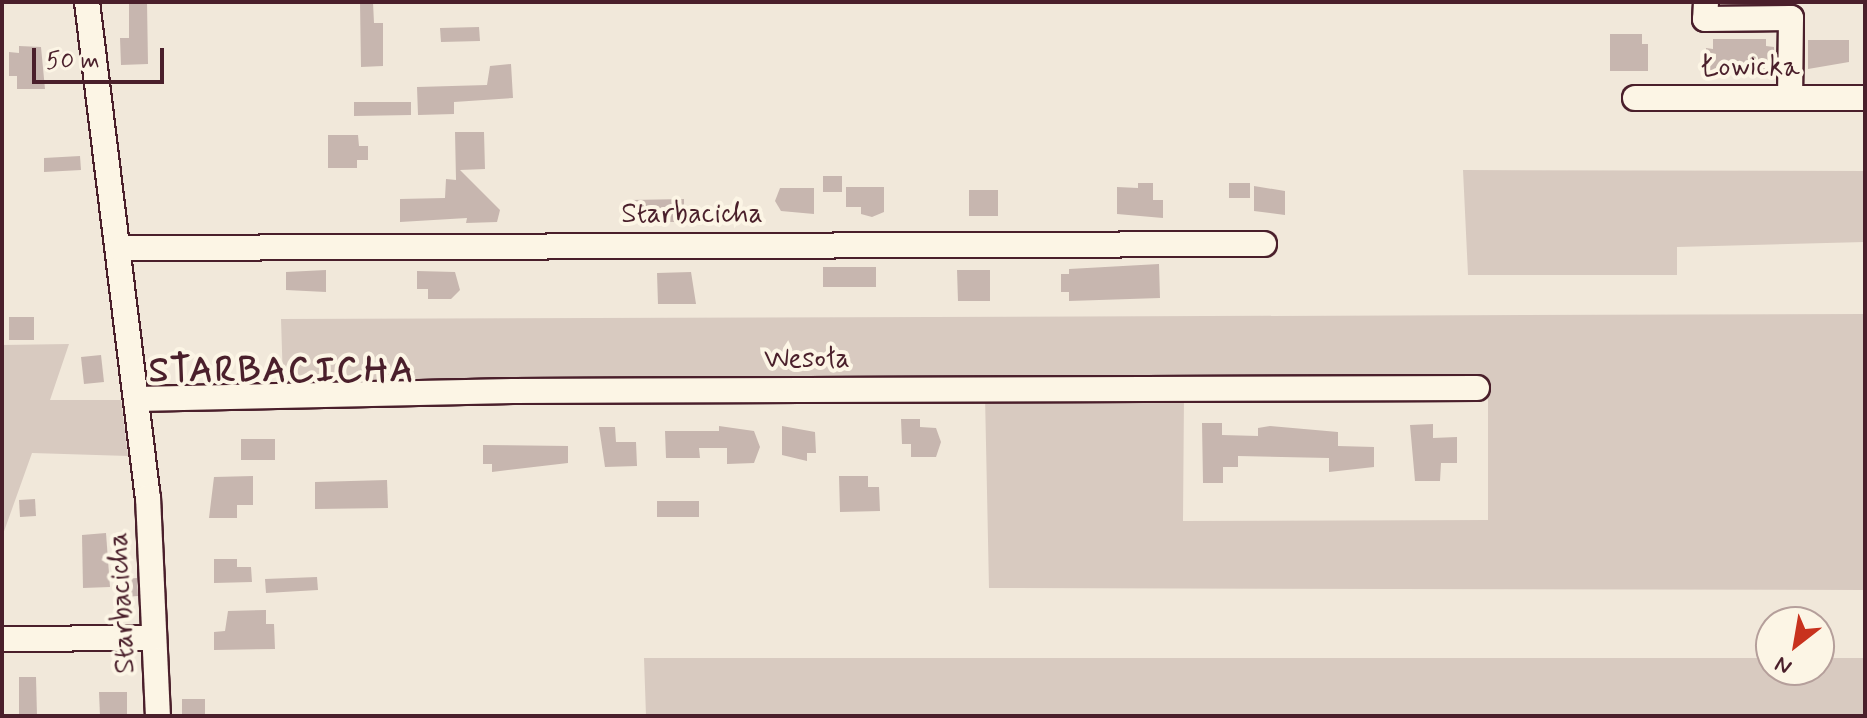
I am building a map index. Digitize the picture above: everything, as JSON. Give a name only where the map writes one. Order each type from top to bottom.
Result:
[{"type":"street","name":"Starbacicha","points":[[87,2],[120,248],[148,497],[158,716]]},
{"type":"street","points":[[1706,2],[1705,19],[1791,18],[1790,98]]},
{"type":"street","name":"Łowicka","points":[[1635,98],[1865,98]]},
{"type":"street","name":"Starbacicha","points":[[120,248],[1264,244]]},
{"type":"street","name":"Wesoła","points":[[136,399],[529,391],[1477,388]]},
{"type":"street","points":[[2,639],[154,638]]},
{"type":"shaded area","points":[[1463,170],[1865,171],[1865,242],[1677,247],[1677,275],[1468,275]]},
{"type":"shaded area","points":[[1865,314],[1865,590],[989,588],[985,396],[1184,396],[1183,521],[1488,520],[1488,381],[283,383],[281,319]]},
{"type":"shaded area","points":[[69,344],[50,400],[121,400],[128,456],[32,453],[2,537],[2,345]]},
{"type":"shaded area","points":[[644,658],[1755,658],[1755,686],[1835,686],[1835,658],[1865,658],[1865,716],[646,716]]},
{"type":"building","points":[[129,2],[147,2],[148,64],[121,65],[120,38],[129,38]]},
{"type":"building","points":[[360,2],[373,2],[374,23],[383,23],[383,66],[361,67]]},
{"type":"building","points":[[479,27],[480,41],[441,42],[440,28]]},
{"type":"building","points":[[1610,34],[1642,34],[1642,44],[1648,44],[1648,71],[1610,71]]},
{"type":"building","points":[[1713,39],[1766,39],[1766,46],[1774,47],[1775,73],[1705,73],[1706,48],[1713,49]]},
{"type":"building","points":[[1808,40],[1849,40],[1849,62],[1808,69]]},
{"type":"building","points":[[19,46],[41,47],[45,89],[17,89],[17,76],[9,76],[9,52],[19,53]]},
{"type":"building","points":[[511,64],[513,98],[454,102],[454,114],[418,115],[417,87],[487,85],[490,66]]},
{"type":"building","points":[[354,102],[411,102],[411,115],[354,116]]},
{"type":"building","points":[[455,132],[484,132],[485,169],[460,170],[500,210],[497,222],[466,223],[467,218],[400,222],[400,199],[445,198],[446,179],[456,180]]},
{"type":"building","points":[[328,135],[358,135],[359,146],[368,146],[368,160],[357,160],[357,168],[328,168]]},
{"type":"building","points":[[80,156],[81,170],[44,172],[44,158]]},
{"type":"building","points":[[823,176],[842,176],[842,192],[823,192]]},
{"type":"building","points":[[1138,183],[1153,183],[1153,200],[1163,200],[1163,218],[1117,214],[1117,187],[1138,188]]},
{"type":"building","points":[[1229,183],[1250,183],[1250,198],[1229,198]]},
{"type":"building","points":[[1254,186],[1285,191],[1285,215],[1254,211]]},
{"type":"building","points":[[846,187],[884,187],[884,212],[872,217],[861,214],[861,207],[846,207]]},
{"type":"building","points":[[780,188],[814,188],[814,214],[781,211],[775,201]]},
{"type":"building","points":[[969,190],[998,190],[998,216],[969,216]]},
{"type":"building","points":[[684,199],[684,222],[631,222],[631,200]]},
{"type":"building","points":[[1159,264],[1160,298],[1069,301],[1069,292],[1061,292],[1061,274],[1069,274],[1069,269]]},
{"type":"building","points":[[823,267],[876,267],[876,287],[823,287]]},
{"type":"building","points":[[326,270],[326,292],[286,290],[286,272]]},
{"type":"building","points":[[957,270],[990,270],[990,301],[958,301]]},
{"type":"building","points":[[417,271],[455,272],[460,290],[451,299],[428,299],[428,289],[417,289]]},
{"type":"building","points":[[691,272],[696,304],[658,304],[657,273]]},
{"type":"building","points":[[9,317],[34,317],[34,340],[9,340]]},
{"type":"building","points":[[101,355],[104,382],[84,384],[81,357]]},
{"type":"building","points":[[901,419],[920,419],[920,427],[936,428],[941,442],[936,457],[911,457],[911,444],[902,444]]},
{"type":"building","points":[[1202,423],[1222,423],[1222,435],[1258,436],[1258,428],[1270,426],[1338,432],[1338,446],[1374,447],[1374,467],[1329,472],[1329,458],[1238,456],[1238,467],[1223,467],[1223,483],[1203,483]]},
{"type":"building","points":[[1433,424],[1433,438],[1457,437],[1457,463],[1441,463],[1440,481],[1415,481],[1410,425]]},
{"type":"building","points":[[719,426],[754,431],[760,447],[754,463],[727,464],[727,448],[699,448],[700,458],[666,458],[665,431],[719,431]]},
{"type":"building","points":[[782,426],[815,432],[816,453],[807,453],[807,461],[782,455]]},
{"type":"building","points":[[599,427],[615,427],[616,442],[636,442],[637,466],[605,467]]},
{"type":"building","points":[[241,439],[275,439],[275,460],[241,460]]},
{"type":"building","points":[[483,445],[568,446],[568,463],[492,472],[492,464],[483,464]]},
{"type":"building","points":[[253,476],[253,505],[237,505],[237,518],[209,518],[214,477]]},
{"type":"building","points":[[839,476],[868,476],[868,487],[879,487],[880,511],[840,512]]},
{"type":"building","points":[[387,480],[388,508],[315,509],[315,482]]},
{"type":"building","points":[[35,499],[36,516],[20,517],[19,500]]},
{"type":"building","points":[[657,501],[699,501],[699,517],[657,517]]},
{"type":"building","points":[[106,533],[110,587],[83,588],[82,535]]},
{"type":"building","points":[[214,559],[237,559],[237,567],[251,567],[252,582],[214,583]]},
{"type":"building","points":[[317,577],[318,590],[266,593],[265,579]]},
{"type":"building","points":[[137,578],[138,596],[124,597],[124,579]]},
{"type":"building","points":[[266,610],[266,624],[274,624],[275,649],[214,650],[214,632],[225,631],[228,611]]},
{"type":"building","points":[[19,677],[36,677],[37,716],[19,716]]},
{"type":"building","points":[[99,692],[127,692],[127,716],[100,716]]},
{"type":"building","points":[[182,699],[205,699],[205,716],[182,716]]},
{"type":"district","name":"STARBACICHA","points":[[282,372]]}]
